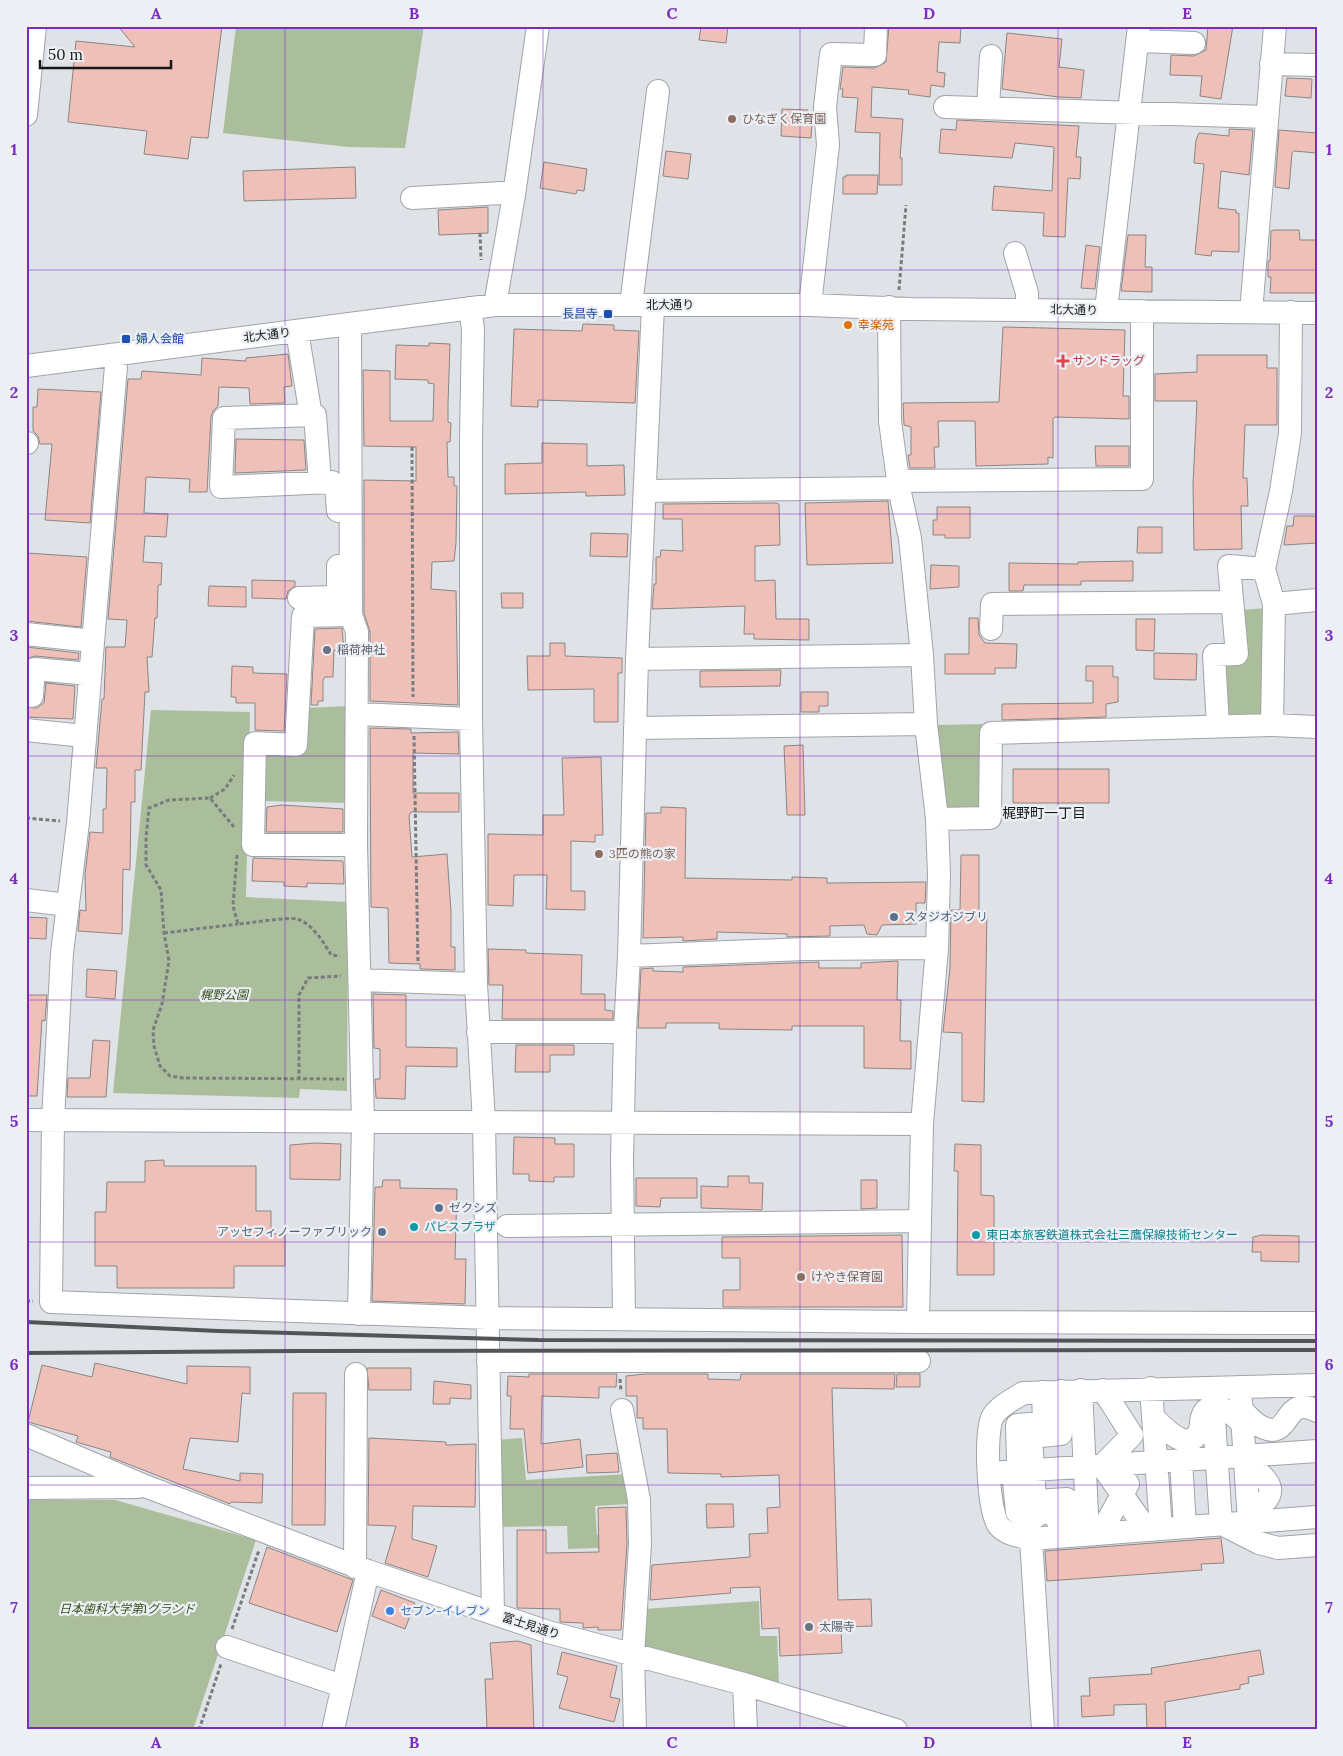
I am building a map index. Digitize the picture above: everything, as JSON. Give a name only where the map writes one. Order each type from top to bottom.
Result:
[{"type":"street","points":[[26,115],[28,75],[35,26]]},
{"type":"street","points":[[494,305],[491,261],[514,195],[538,26]]},
{"type":"street","points":[[810,305],[828,145],[825,107],[831,54],[875,55],[876,26]]},
{"type":"street","points":[[1251,312],[1275,26]]},
{"type":"street","points":[[1106,310],[1128,111],[1139,33],[1194,43]]},
{"type":"street","points":[[988,107],[991,56]]},
{"type":"street","points":[[1271,64],[1317,65]]},
{"type":"street","points":[[624,1319],[624,1032],[629,956],[637,659],[645,491],[642,305],[658,91]]},
{"type":"street","points":[[945,107],[1267,116]]},
{"type":"street","points":[[412,198],[502,192],[514,195]]},
{"type":"street","points":[[1015,254],[1028,293],[1027,309]]},
{"type":"street","points":[[458,303],[473,329],[470,439],[471,718],[476,984],[484,1122],[493,1613]]},
{"type":"street","name":"北大通り","points":[[26,366],[350,324],[458,303],[494,305],[810,305],[1317,313]]},
{"type":"street","points":[[889,307],[888,396],[899,484],[910,538],[922,655],[926,724],[937,819],[939,876],[937,948],[922,1124],[918,1322]]},
{"type":"street","points":[[645,491],[1142,480],[1142,311]]},
{"type":"street","points":[[1272,725],[1274,604],[1264,569],[1281,491],[1290,433],[1291,312]]},
{"type":"street","points":[[350,324],[352,615],[357,632],[356,845],[360,957],[353,978],[363,1122],[359,1314]]},
{"type":"street","points":[[297,331],[311,416]]},
{"type":"street","points":[[117,354],[78,823],[62,953],[53,1120],[51,1302],[488,1318],[1317,1323]]},
{"type":"street","points":[[299,598],[334,597],[338,591],[338,491],[336,485],[332,482],[320,482],[221,487],[224,418],[315,416],[320,482]]},
{"type":"street","points":[[1218,726],[1214,655],[1237,654],[1229,566],[1264,569]]},
{"type":"street","points":[[1274,604],[1317,600]]},
{"type":"street","points":[[991,629],[992,604],[1232,602]]},
{"type":"street","points":[[352,615],[302,616],[296,745],[255,743],[253,845],[356,845]]},
{"type":"street","points":[[26,634],[93,641]]},
{"type":"street","points":[[637,659],[922,655]]},
{"type":"street","points":[[32,696],[34,669],[90,674]]},
{"type":"street","points":[[358,714],[471,718]]},
{"type":"street","points":[[635,728],[926,724]]},
{"type":"street","points":[[937,819],[990,818],[991,733],[1272,725],[1317,727]]},
{"type":"street","points":[[26,730],[84,736]]},
{"type":"street","points":[[26,900],[68,906]]},
{"type":"street","points":[[629,956],[804,949],[937,948]]},
{"type":"street","points":[[353,978],[476,984]]},
{"type":"street","points":[[478,1032],[624,1032]]},
{"type":"street","points":[[26,1120],[922,1124]]},
{"type":"street","points":[[507,1226],[558,1232],[623,1225],[919,1221]]},
{"type":"street","points":[[488,1361],[919,1361]]},
{"type":"street","points":[[333,1730],[362,1569],[356,1374]]},
{"type":"street","points":[[1317,1385],[1151,1388],[1024,1393],[994,1414],[988,1428],[993,1512],[999,1526],[1010,1534],[1031,1539],[1215,1524],[1249,1518],[1284,1519],[1317,1517]]},
{"type":"street","points":[[1215,1524],[1223,1434],[1240,1386]]},
{"type":"street","points":[[1151,1388],[1154,1426],[1147,1462],[1154,1529]]},
{"type":"street","points":[[1072,1391],[1132,1435]]},
{"type":"street","points":[[1072,1391],[1094,1466],[1154,1529]]},
{"type":"street","points":[[1072,1391],[1044,1423],[1017,1425],[1021,1471],[1017,1512],[1027,1518],[1034,1518],[1043,1511],[1055,1515],[1080,1535]]},
{"type":"street","points":[[1080,1535],[1094,1466],[1132,1435],[1154,1426],[1184,1440],[1192,1439],[1199,1433],[1202,1416],[1206,1411],[1215,1406],[1230,1412],[1206,1491],[1215,1524]]},
{"type":"street","points":[[990,1474],[1180,1460],[1223,1434],[1260,1427],[1270,1430],[1280,1428],[1286,1423],[1289,1414],[1296,1408],[1307,1406],[1317,1412]]},
{"type":"street","points":[[622,1410],[639,1500],[640,1544],[633,1656],[635,1730]]},
{"type":"street","points":[[1223,1434],[1269,1485],[1270,1493],[1267,1502],[1249,1518]]},
{"type":"street","points":[[1223,1434],[1245,1459]]},
{"type":"street","name":"富士見通り","points":[[26,1435],[145,1486],[362,1569],[548,1632],[744,1684],[896,1730]]},
{"type":"street","points":[[1245,1459],[1317,1451]]},
{"type":"street","points":[[1280,1454],[1284,1519]]},
{"type":"street","points":[[1180,1460],[1185,1526]]},
{"type":"street","points":[[1080,1535],[1122,1496],[1147,1462]]},
{"type":"street","points":[[26,1488],[145,1486]]},
{"type":"street","points":[[1183,1493],[1206,1491]]},
{"type":"street","points":[[1215,1524],[1259,1543],[1278,1548],[1317,1545]]},
{"type":"street","points":[[1031,1539],[1042,1730]]},
{"type":"street","points":[[227,1647],[342,1686]]},
{"type":"street","points":[[744,1684],[746,1730]]},
{"type":"path","points":[[889,307],[899,298],[906,206]]},
{"type":"path","points":[[480,233],[491,261]]},
{"type":"path","points":[[412,447],[412,475]]},
{"type":"path","points":[[239,768],[225,789],[210,798],[169,800],[149,808],[146,865],[161,890],[164,933],[169,961],[162,1004],[153,1030],[154,1046],[160,1066],[170,1076],[183,1078],[347,1079]]},
{"type":"path","points":[[210,798],[237,832]]},
{"type":"path","points":[[26,818],[78,823]]},
{"type":"path","points":[[237,851],[233,906],[238,924]]},
{"type":"path","points":[[164,933],[297,919],[310,928],[324,943],[331,955],[360,957]]},
{"type":"path","points":[[299,1080],[299,996],[308,978],[353,978]]},
{"type":"path","points":[[618,1360],[622,1410]]},
{"type":"green space","points":[[236,26],[424,26],[405,148],[348,147],[223,133]]},
{"type":"green space","points":[[1269,608],[1267,711],[1261,716],[1225,714],[1223,670],[1228,664],[1239,610]]},
{"type":"green space","points":[[349,706],[350,803],[261,801],[263,749],[305,751],[307,708]]},
{"type":"green space","name":"梶野公園","points":[[151,710],[250,712],[246,897],[348,902],[347,1091],[300,1089],[299,1098],[113,1093]]},
{"type":"green space","points":[[986,724],[983,809],[942,808],[936,725]]},
{"type":"green space","points":[[522,1438],[526,1480],[629,1474],[630,1504],[595,1506],[597,1535],[623,1535],[624,1547],[568,1549],[567,1526],[498,1527],[496,1440]]},
{"type":"green space","name":"日本歯科大学第1グランド","points":[[26,1500],[115,1500],[256,1540],[193,1730],[26,1730]]},
{"type":"green space","points":[[759,1601],[760,1636],[777,1636],[779,1684],[643,1646],[643,1609]]},
{"type":"building","points":[[118,26],[222,26],[208,138],[191,137],[188,159],[144,154],[147,131],[68,122],[76,41],[135,47]]},
{"type":"building","points":[[701,26],[728,26],[726,43],[699,40]]},
{"type":"building","points":[[889,26],[961,26],[960,43],[939,42],[937,72],[945,73],[944,87],[931,85],[930,97],[908,94],[909,90],[872,87],[871,117],[903,119],[900,158],[902,158],[902,185],[879,185],[880,133],[855,132],[858,98],[842,97],[843,89],[840,89],[843,67],[875,68],[886,62]]},
{"type":"building","points":[[1208,26],[1233,26],[1221,99],[1200,96],[1202,76],[1170,75],[1171,55],[1194,56],[1206,50]]},
{"type":"building","points":[[1007,33],[1062,39],[1059,67],[1084,70],[1081,98],[1058,97],[1002,89]]},
{"type":"building","points":[[1287,78],[1312,79],[1311,98],[1285,96]]},
{"type":"building","points":[[782,109],[808,110],[808,121],[812,121],[811,138],[781,136]]},
{"type":"building","points":[[957,120],[1079,126],[1076,157],[1081,157],[1080,179],[1068,178],[1065,237],[1043,236],[1044,213],[992,210],[994,186],[1052,191],[1054,147],[1015,143],[1012,158],[939,153],[941,129],[956,130]]},
{"type":"building","points":[[1229,129],[1253,130],[1249,175],[1221,171],[1218,208],[1236,210],[1236,213],[1239,213],[1239,252],[1212,251],[1211,256],[1195,254],[1204,164],[1194,163],[1196,140],[1199,133],[1229,136]]},
{"type":"building","points":[[1279,130],[1317,133],[1317,153],[1294,151],[1292,153],[1289,189],[1275,187]]},
{"type":"building","points":[[666,151],[691,154],[688,179],[663,176]]},
{"type":"building","points":[[544,162],[587,169],[584,191],[577,190],[576,194],[540,188]]},
{"type":"building","points":[[355,167],[356,198],[244,201],[243,171]]},
{"type":"building","points":[[846,175],[878,175],[877,194],[843,194],[843,177],[846,177]]},
{"type":"building","points":[[488,207],[488,233],[439,235],[438,210]]},
{"type":"building","points":[[1299,230],[1300,240],[1317,240],[1317,293],[1270,293],[1271,277],[1268,277],[1268,261],[1270,261],[1271,231]]},
{"type":"building","points":[[1128,235],[1146,235],[1145,267],[1152,267],[1152,292],[1121,291]]},
{"type":"building","points":[[1086,245],[1100,247],[1095,289],[1081,288]]},
{"type":"building","points":[[583,324],[614,325],[614,330],[639,331],[635,403],[538,400],[538,407],[511,406],[514,329],[582,331]]},
{"type":"building","points":[[1003,327],[1125,330],[1123,396],[1129,396],[1129,419],[1055,417],[1053,419],[1053,458],[1048,457],[1048,464],[976,466],[975,421],[938,421],[939,447],[934,447],[935,468],[910,468],[908,455],[911,455],[911,427],[904,425],[903,403],[999,402]]},
{"type":"building","points":[[429,343],[450,344],[448,422],[451,423],[450,442],[447,442],[448,477],[454,477],[454,486],[457,486],[456,543],[454,561],[432,562],[431,589],[456,591],[458,705],[370,701],[370,632],[364,613],[364,480],[416,481],[416,447],[364,446],[363,370],[390,371],[390,421],[433,421],[434,384],[428,383],[428,380],[395,379],[396,345],[429,346]]},
{"type":"building","points":[[288,354],[292,386],[284,387],[285,403],[250,404],[249,388],[219,387],[218,406],[213,411],[211,417],[207,492],[189,492],[190,479],[146,477],[144,513],[168,514],[166,537],[145,536],[143,562],[162,563],[161,585],[158,585],[157,618],[155,618],[152,657],[147,657],[149,692],[145,692],[141,770],[135,770],[135,802],[131,802],[130,870],[123,869],[122,934],[78,931],[80,910],[86,911],[85,875],[90,832],[103,833],[103,809],[106,809],[107,768],[96,768],[102,699],[104,699],[106,647],[125,647],[127,620],[108,619],[128,379],[141,379],[142,371],[201,375],[202,358],[246,361],[246,358]]},
{"type":"building","points":[[1197,355],[1267,355],[1267,368],[1277,368],[1277,425],[1245,425],[1243,478],[1247,478],[1248,506],[1241,506],[1242,549],[1194,550],[1193,484],[1197,401],[1155,401],[1155,374],[1197,372]]},
{"type":"building","points":[[38,389],[101,392],[90,523],[45,520],[52,444],[40,444],[38,436],[33,431],[33,407],[37,407]]},
{"type":"building","points":[[236,439],[304,440],[306,470],[235,473]]},
{"type":"building","points":[[542,443],[587,444],[587,466],[624,465],[625,495],[586,496],[586,492],[505,494],[505,464],[542,463]]},
{"type":"building","points":[[1095,446],[1129,446],[1129,466],[1096,466]]},
{"type":"building","points":[[888,501],[893,563],[807,565],[805,503]]},
{"type":"building","points":[[663,504],[779,504],[780,545],[755,546],[755,581],[775,580],[776,619],[809,619],[809,640],[754,639],[754,634],[744,634],[745,606],[652,609],[654,584],[656,584],[656,557],[660,557],[661,550],[683,551],[682,519],[663,519]]},
{"type":"building","points":[[937,507],[970,507],[970,538],[945,538],[945,535],[933,535],[933,520],[937,520]]},
{"type":"building","points":[[1294,516],[1317,516],[1317,543],[1284,545],[1287,526],[1293,526]]},
{"type":"building","points":[[1138,527],[1162,527],[1162,553],[1137,553]]},
{"type":"building","points":[[591,533],[628,534],[627,557],[590,556]]},
{"type":"building","points":[[26,553],[87,557],[81,627],[26,621]]},
{"type":"building","points":[[1133,561],[1133,581],[1081,581],[1081,585],[1024,585],[1023,591],[1009,591],[1009,563],[1078,564],[1078,562]]},
{"type":"building","points":[[931,565],[959,566],[959,587],[930,589]]},
{"type":"building","points":[[252,580],[295,581],[295,586],[288,591],[286,599],[252,598]]},
{"type":"building","points":[[209,586],[246,587],[246,607],[208,606]]},
{"type":"building","points":[[501,593],[523,593],[523,608],[502,608]]},
{"type":"building","points":[[969,618],[978,618],[979,635],[985,643],[1017,644],[1016,668],[995,668],[995,674],[945,674],[945,654],[969,654]]},
{"type":"building","points":[[1136,619],[1155,619],[1154,651],[1136,650]]},
{"type":"building","points":[[342,628],[344,651],[334,650],[333,677],[325,677],[323,680],[323,701],[318,701],[318,705],[311,705],[315,629]]},
{"type":"building","points":[[550,643],[565,643],[565,656],[622,658],[622,673],[618,673],[618,722],[594,722],[594,689],[528,690],[527,656],[550,656]]},
{"type":"building","points":[[26,647],[79,653],[78,660],[35,656],[26,659]]},
{"type":"building","points":[[1154,653],[1197,654],[1196,680],[1154,679]]},
{"type":"building","points":[[232,666],[253,667],[253,673],[287,674],[284,731],[255,730],[255,703],[236,703],[236,697],[231,697]]},
{"type":"building","points":[[1086,666],[1113,666],[1113,677],[1118,677],[1118,702],[1106,704],[1106,717],[1002,720],[1002,704],[1093,703],[1093,681],[1086,681]]},
{"type":"building","points":[[781,670],[780,686],[700,687],[700,671]]},
{"type":"building","points":[[46,683],[75,686],[73,719],[26,717],[26,707],[37,708],[44,703]]},
{"type":"building","points":[[801,692],[828,692],[828,706],[819,706],[819,712],[801,712]]},
{"type":"building","points":[[370,728],[411,729],[411,733],[458,732],[459,754],[413,753],[413,793],[459,793],[459,812],[411,812],[409,816],[412,857],[447,854],[451,912],[451,947],[455,947],[455,970],[420,969],[420,964],[389,963],[388,908],[371,907]]},
{"type":"building","points":[[803,745],[805,815],[787,815],[784,746]]},
{"type":"building","points":[[601,757],[603,835],[595,835],[595,842],[571,841],[571,891],[585,891],[585,910],[546,909],[547,875],[514,875],[513,906],[488,905],[488,834],[543,835],[543,815],[564,815],[562,758]]},
{"type":"building","points":[[1013,769],[1109,769],[1109,803],[1013,803]]},
{"type":"building","points":[[282,805],[343,809],[343,832],[266,832],[267,807]]},
{"type":"building","points":[[661,807],[686,808],[685,878],[792,880],[792,877],[827,878],[827,883],[926,882],[925,903],[916,903],[916,924],[882,925],[877,935],[867,934],[864,925],[830,926],[830,936],[787,937],[787,934],[717,932],[717,939],[683,941],[683,937],[643,938],[646,813],[661,813]]},
{"type":"building","points":[[961,855],[979,855],[979,911],[987,911],[984,1102],[962,1101],[962,1033],[943,1032],[950,968],[951,910],[960,910]]},
{"type":"building","points":[[253,858],[343,861],[344,884],[307,883],[307,887],[284,886],[284,882],[252,881]]},
{"type":"building","points":[[26,917],[47,918],[46,939],[26,938]]},
{"type":"building","points":[[488,949],[526,950],[526,953],[582,955],[581,994],[605,994],[605,1010],[613,1011],[613,1019],[502,1019],[503,985],[489,985]]},
{"type":"building","points":[[898,961],[897,1000],[901,1000],[900,1041],[911,1041],[911,1069],[864,1068],[864,1026],[792,1026],[792,1030],[719,1029],[719,1023],[666,1023],[666,1028],[638,1028],[641,969],[653,968],[653,971],[683,972],[683,967],[819,962],[819,968],[861,968],[861,963]]},
{"type":"building","points":[[87,969],[117,971],[115,999],[86,997]]},
{"type":"building","points":[[373,994],[406,995],[406,1047],[457,1048],[457,1067],[406,1066],[405,1099],[376,1098],[375,1079],[380,1079],[380,1049],[374,1048]]},
{"type":"building","points":[[26,995],[47,995],[45,1021],[42,1020],[37,1096],[26,1096]]},
{"type":"building","points":[[93,1040],[110,1041],[106,1097],[67,1097],[68,1078],[90,1078]]},
{"type":"building","points":[[516,1045],[574,1045],[574,1055],[550,1055],[550,1072],[515,1072]]},
{"type":"building","points":[[514,1137],[555,1138],[555,1144],[574,1144],[574,1177],[554,1177],[554,1182],[529,1181],[529,1174],[513,1174]]},
{"type":"building","points":[[315,1143],[341,1144],[340,1180],[290,1179],[290,1145]]},
{"type":"building","name":"東日本旅客鉄道株式会社三鷹保線技術センター","points":[[955,1144],[981,1145],[981,1195],[994,1196],[994,1275],[957,1275],[958,1171],[954,1171]]},
{"type":"building","points":[[164,1160],[164,1166],[256,1166],[256,1211],[271,1211],[271,1234],[285,1234],[285,1266],[234,1266],[234,1288],[117,1288],[117,1266],[95,1266],[95,1212],[106,1212],[107,1182],[145,1182],[145,1161]]},
{"type":"building","points":[[728,1176],[749,1176],[749,1183],[763,1183],[762,1210],[701,1208],[701,1186],[728,1187]]},
{"type":"building","points":[[636,1178],[697,1178],[697,1198],[661,1198],[660,1207],[636,1206]]},
{"type":"building","points":[[383,1180],[400,1180],[400,1188],[457,1189],[455,1259],[466,1259],[465,1304],[372,1301],[375,1187],[382,1187]]},
{"type":"building","points":[[861,1180],[877,1180],[877,1208],[861,1209]]},
{"type":"building","name":"けやき保育園","points":[[902,1235],[903,1307],[723,1307],[723,1290],[740,1290],[740,1258],[722,1258],[722,1237]]},
{"type":"building","points":[[1262,1235],[1299,1236],[1299,1262],[1261,1261],[1261,1252],[1252,1252],[1253,1237]]},
{"type":"building","points":[[95,1363],[187,1384],[187,1366],[250,1367],[250,1394],[242,1393],[238,1442],[190,1438],[183,1469],[240,1481],[240,1473],[263,1474],[262,1503],[231,1502],[230,1504],[110,1457],[111,1452],[76,1442],[78,1436],[28,1422],[42,1365],[92,1377]]},
{"type":"building","points":[[367,1368],[411,1368],[411,1390],[369,1390]]},
{"type":"building","points":[[529,1374],[617,1374],[616,1387],[599,1387],[599,1398],[542,1396],[541,1444],[580,1439],[583,1467],[528,1473],[524,1429],[510,1429],[511,1396],[507,1396],[508,1376],[529,1377]]},
{"type":"building","points":[[645,1374],[708,1374],[708,1379],[740,1380],[741,1374],[895,1374],[894,1389],[832,1388],[838,1600],[871,1599],[872,1626],[841,1627],[842,1653],[780,1656],[779,1628],[762,1629],[760,1587],[730,1588],[731,1593],[650,1600],[652,1565],[750,1557],[749,1534],[768,1533],[767,1508],[780,1507],[779,1475],[721,1477],[721,1474],[668,1473],[667,1429],[643,1429],[643,1418],[637,1418],[637,1396],[626,1396],[626,1376]]},
{"type":"building","points":[[897,1374],[920,1374],[920,1387],[896,1387]]},
{"type":"building","points":[[434,1381],[471,1385],[471,1399],[450,1398],[450,1404],[433,1404]]},
{"type":"building","points":[[293,1393],[326,1393],[325,1525],[292,1525]]},
{"type":"building","points":[[369,1438],[446,1442],[446,1445],[476,1444],[475,1507],[413,1506],[412,1539],[437,1546],[428,1577],[385,1563],[396,1526],[368,1525]]},
{"type":"building","points":[[617,1453],[619,1472],[587,1473],[586,1455]]},
{"type":"building","points":[[706,1504],[733,1504],[734,1527],[707,1528]]},
{"type":"building","points":[[626,1507],[627,1544],[621,1630],[598,1630],[598,1627],[583,1628],[583,1623],[560,1622],[560,1609],[517,1608],[517,1530],[546,1530],[546,1553],[599,1552],[598,1508]]},
{"type":"building","points":[[1221,1538],[1224,1563],[1201,1564],[1202,1570],[1047,1581],[1045,1551]]},
{"type":"building","points":[[267,1547],[353,1580],[337,1632],[249,1603]]},
{"type":"building","points":[[381,1590],[415,1603],[405,1629],[372,1616]]},
{"type":"building","points":[[518,1641],[531,1645],[534,1730],[487,1730],[485,1679],[493,1679],[490,1643]]},
{"type":"building","points":[[1260,1650],[1264,1674],[1248,1677],[1249,1683],[1240,1685],[1240,1689],[1165,1702],[1166,1730],[1147,1730],[1146,1704],[1114,1705],[1114,1715],[1082,1717],[1081,1696],[1090,1696],[1089,1678],[1152,1674],[1151,1668]]},
{"type":"building","points":[[562,1652],[617,1666],[610,1697],[620,1699],[614,1722],[559,1708],[568,1677],[557,1674]]},
{"type":"railway","points":[[26,1322],[218,1331],[538,1340],[1317,1341]]},
{"type":"railway","points":[[26,1353],[1317,1350]]},
{"type":"place","name":"ひなぎく保育園","points":[[732,119]]},
{"type":"place","name":"長昌寺","points":[[608,314]]},
{"type":"place","name":"幸楽苑","points":[[848,325]]},
{"type":"place","name":"婦人会館","points":[[126,339]]},
{"type":"place","name":"サンドラッグ","points":[[1063,361]]},
{"type":"place","name":"稲荷神社","points":[[327,650]]},
{"type":"place","name":"3匹の熊の家","points":[[599,854]]},
{"type":"place","name":"スタジオジブリ","points":[[894,917]]},
{"type":"place","name":"ゼクシズ","points":[[439,1208]]},
{"type":"place","name":"パピスプラザ","points":[[414,1227]]},
{"type":"place","name":"アッセフィノーファブリック","points":[[382,1232]]},
{"type":"place","name":"東日本旅客鉄道株式会社三鷹保線技術センター","points":[[976,1235]]},
{"type":"place","name":"けやき保育園","points":[[801,1277]]},
{"type":"place","name":"セブン-イレブン","points":[[390,1611]]},
{"type":"place","name":"太陽寺","points":[[809,1627]]},
{"type":"district","name":"梶野町一丁目","points":[[1044,813]]}]
